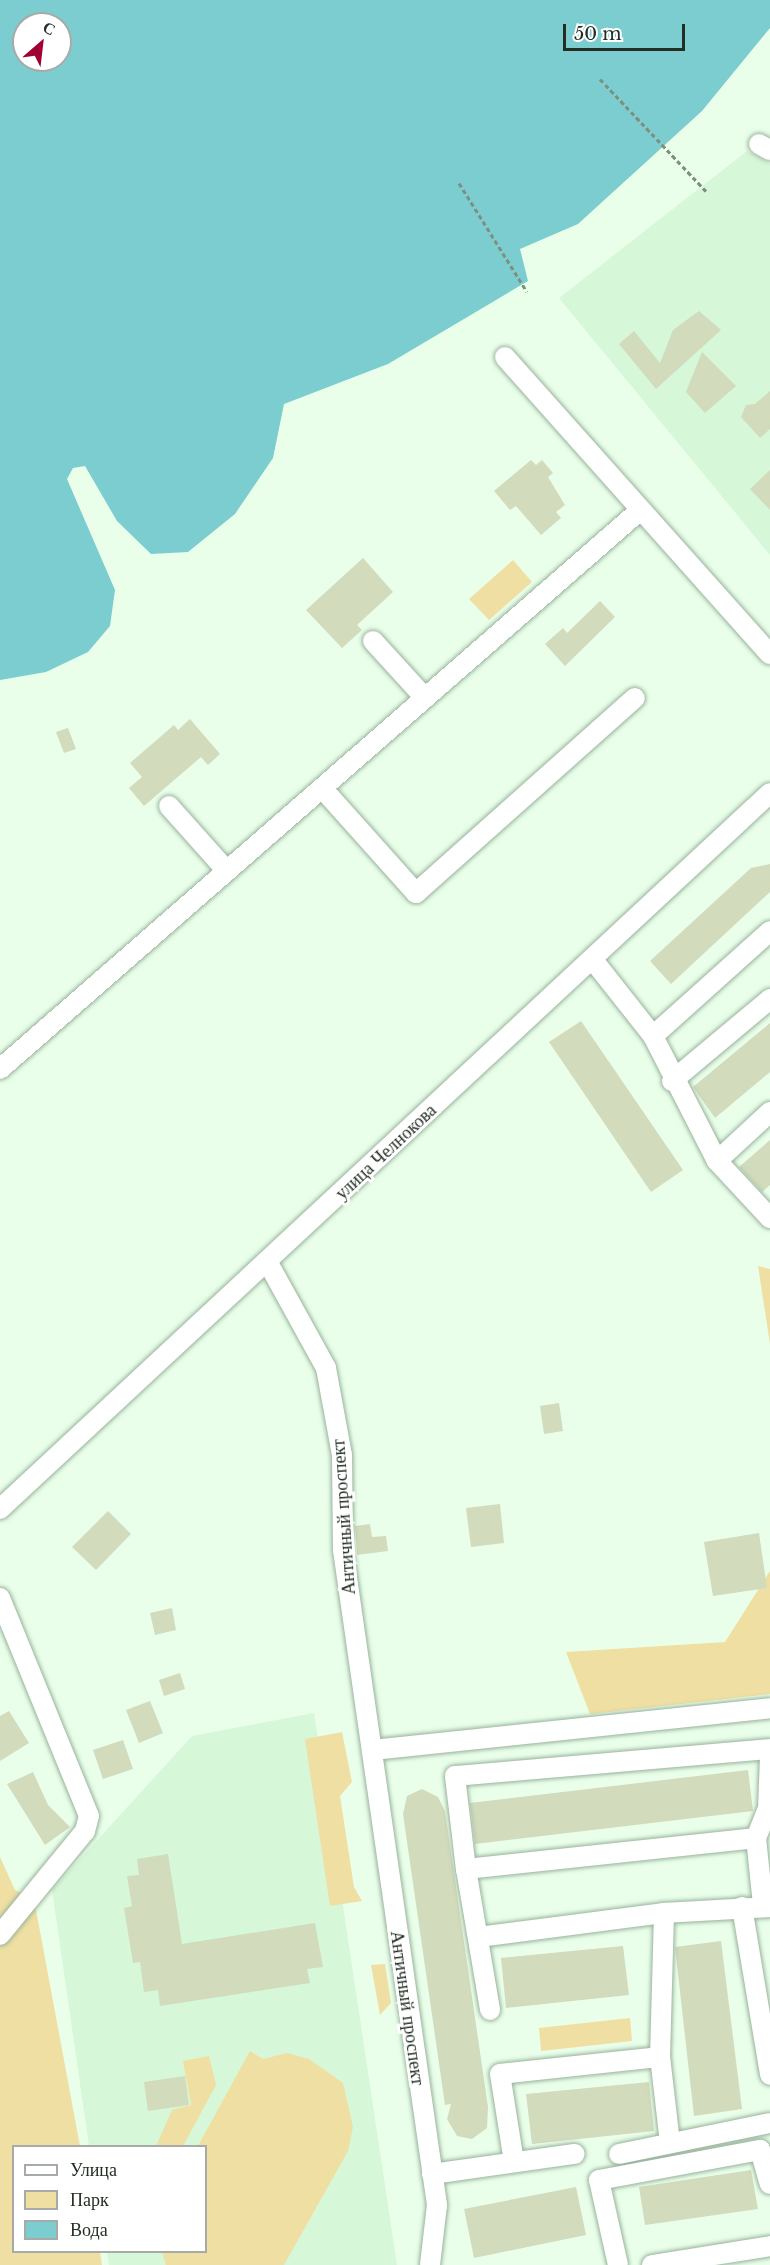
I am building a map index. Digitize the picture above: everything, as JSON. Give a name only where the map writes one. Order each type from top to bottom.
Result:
[{"type":"street","points":[[505,357],[639,512],[770,654]]},
{"type":"street","points":[[0,1069],[639,512]]},
{"type":"street","points":[[374,641],[425,698]]},
{"type":"street","points":[[322,788],[416,893],[635,698]]},
{"type":"street","name":"улица Челнокова","points":[[0,1509],[593,960],[770,792]]},
{"type":"street","points":[[169,806],[227,871]]},
{"type":"street","points":[[653,1036],[770,932]]},
{"type":"street","points":[[593,960],[653,1036],[672,1081],[717,1161],[770,1218]]},
{"type":"street","points":[[672,1081],[770,999]]},
{"type":"street","points":[[717,1161],[770,1112]]},
{"type":"street","name":"Античный проспект","points":[[267,1261],[326,1368],[342,1455],[343,1550],[437,2205],[430,2265]]},
{"type":"street","points":[[0,1598],[89,1816],[85,1831],[0,1935]]},
{"type":"street","points":[[373,1750],[770,1708]]},
{"type":"street","points":[[490,2010],[466,1869],[455,1776],[770,1749]]},
{"type":"street","points":[[479,1937],[664,1913],[766,1906],[756,1838],[768,1809],[770,1757]]},
{"type":"street","points":[[466,1869],[756,1838]]},
{"type":"street","points":[[742,1907],[770,2074]]},
{"type":"street","points":[[664,1913],[660,2057],[670,2143]]},
{"type":"street","points":[[514,2162],[500,2074],[660,2057]]},
{"type":"street","points":[[619,2154],[770,2123]]},
{"type":"street","points":[[618,2265],[599,2180],[760,2150],[770,2184]]},
{"type":"street","points":[[432,2174],[575,2154]]},
{"type":"street","points":[[652,2265],[701,2261],[770,2246]]},
{"type":"path","points":[[600,79],[707,192]]},
{"type":"path","points":[[459,183],[527,292]]},
{"type":"shaded area","points":[[747,151],[770,164],[770,555],[559,298]]},
{"type":"shaded area","points":[[314,1713],[397,2265],[109,2265],[107,2253],[207,2253],[207,2145],[89,2145],[52,1890],[192,1736]]},
{"type":"green space","points":[[513,560],[532,582],[489,620],[469,599]]},
{"type":"green space","points":[[758,1266],[770,1269],[770,1344]]},
{"type":"green space","points":[[770,1571],[770,1694],[590,1714],[566,1652],[725,1642]]},
{"type":"green space","points":[[342,1732],[352,1782],[340,1796],[354,1887],[362,1901],[330,1906],[305,1739]]},
{"type":"green space","points":[[0,1857],[15,1890],[34,1899],[80,2145],[12,2145],[12,2253],[100,2253],[102,2265],[0,2265]]},
{"type":"green space","points":[[385,1964],[391,2003],[380,2015],[371,1965]]},
{"type":"green space","points":[[630,2018],[632,2041],[541,2051],[539,2028]]},
{"type":"green space","points":[[250,2051],[263,2059],[287,2053],[309,2059],[343,2083],[353,2127],[348,2151],[284,2265],[166,2265],[162,2253],[207,2253],[207,2145],[199,2145]]},
{"type":"green space","points":[[209,2056],[216,2085],[184,2145],[156,2145],[172,2110],[191,2105],[183,2061]]},
{"type":"water","points":[[0,0],[770,0],[770,28],[702,111],[578,224],[520,249],[528,281],[388,364],[284,404],[273,458],[235,514],[188,552],[151,554],[117,521],[85,466],[73,468],[67,479],[115,590],[110,626],[88,652],[46,672],[0,680]]},
{"type":"building","points":[[699,311],[721,330],[656,389],[619,344],[634,331],[660,363],[673,330]]},
{"type":"building","points":[[702,352],[736,386],[705,413],[686,392]]},
{"type":"building","points":[[770,391],[770,429],[760,438],[741,417],[746,405],[755,404]]},
{"type":"building","points":[[531,460],[536,465],[542,460],[553,473],[548,477],[565,505],[556,512],[561,518],[541,535],[516,506],[510,510],[494,491]]},
{"type":"building","points":[[770,470],[770,510],[750,489]]},
{"type":"building","points":[[363,558],[393,592],[357,625],[362,630],[342,648],[306,610]]},
{"type":"building","points":[[600,601],[615,617],[565,666],[545,644],[563,628],[567,633]]},
{"type":"building","points":[[190,719],[220,754],[208,765],[201,757],[144,806],[129,788],[142,777],[130,763],[174,725],[178,730]]},
{"type":"building","points":[[68,728],[76,749],[64,753],[56,732]]},
{"type":"building","points":[[770,864],[770,892],[671,984],[650,961],[751,868]]},
{"type":"building","points":[[581,1021],[683,1170],[651,1192],[549,1042]]},
{"type":"building","points":[[770,1023],[770,1072],[715,1118],[693,1087]]},
{"type":"building","points":[[770,1140],[770,1185],[762,1192],[739,1167]]},
{"type":"building","points":[[559,1403],[563,1431],[544,1434],[540,1406]]},
{"type":"building","points":[[500,1504],[504,1543],[471,1547],[466,1508]]},
{"type":"building","points":[[108,1511],[131,1534],[96,1570],[72,1547]]},
{"type":"building","points":[[370,1524],[372,1537],[386,1536],[388,1551],[357,1555],[355,1526]]},
{"type":"building","points":[[759,1533],[767,1588],[713,1596],[704,1542]]},
{"type":"building","points":[[172,1608],[176,1630],[155,1635],[150,1613]]},
{"type":"building","points":[[180,1673],[185,1689],[164,1696],[159,1680]]},
{"type":"building","points":[[150,1701],[163,1733],[139,1743],[126,1710]]},
{"type":"building","points":[[9,1711],[29,1743],[0,1761],[0,1716]]},
{"type":"building","points":[[123,1740],[133,1769],[103,1779],[93,1750]]},
{"type":"building","points":[[748,1770],[753,1811],[475,1844],[470,1803]]},
{"type":"building","points":[[33,1772],[48,1805],[70,1827],[45,1845],[7,1784]]},
{"type":"building","points":[[422,1789],[438,1797],[445,1811],[488,2107],[487,2128],[472,2139],[457,2136],[447,2119],[451,2104],[445,2105],[403,1814],[407,1796]]},
{"type":"building","points":[[168,1854],[182,1944],[315,1923],[323,1967],[307,1969],[310,1983],[160,2006],[158,1990],[144,1992],[140,1962],[133,1963],[124,1908],[132,1906],[127,1876],[139,1875],[137,1859]]},
{"type":"building","points":[[721,1941],[742,2109],[694,2116],[675,1947]]},
{"type":"building","points":[[623,1946],[629,1995],[506,2008],[501,1958]]},
{"type":"building","points":[[185,2076],[189,2105],[148,2111],[144,2082]]},
{"type":"building","points":[[649,2082],[654,2131],[532,2144],[526,2094]]},
{"type":"building","points":[[751,2170],[758,2209],[645,2225],[639,2187]]},
{"type":"building","points":[[576,2187],[586,2235],[474,2258],[464,2209]]}]
